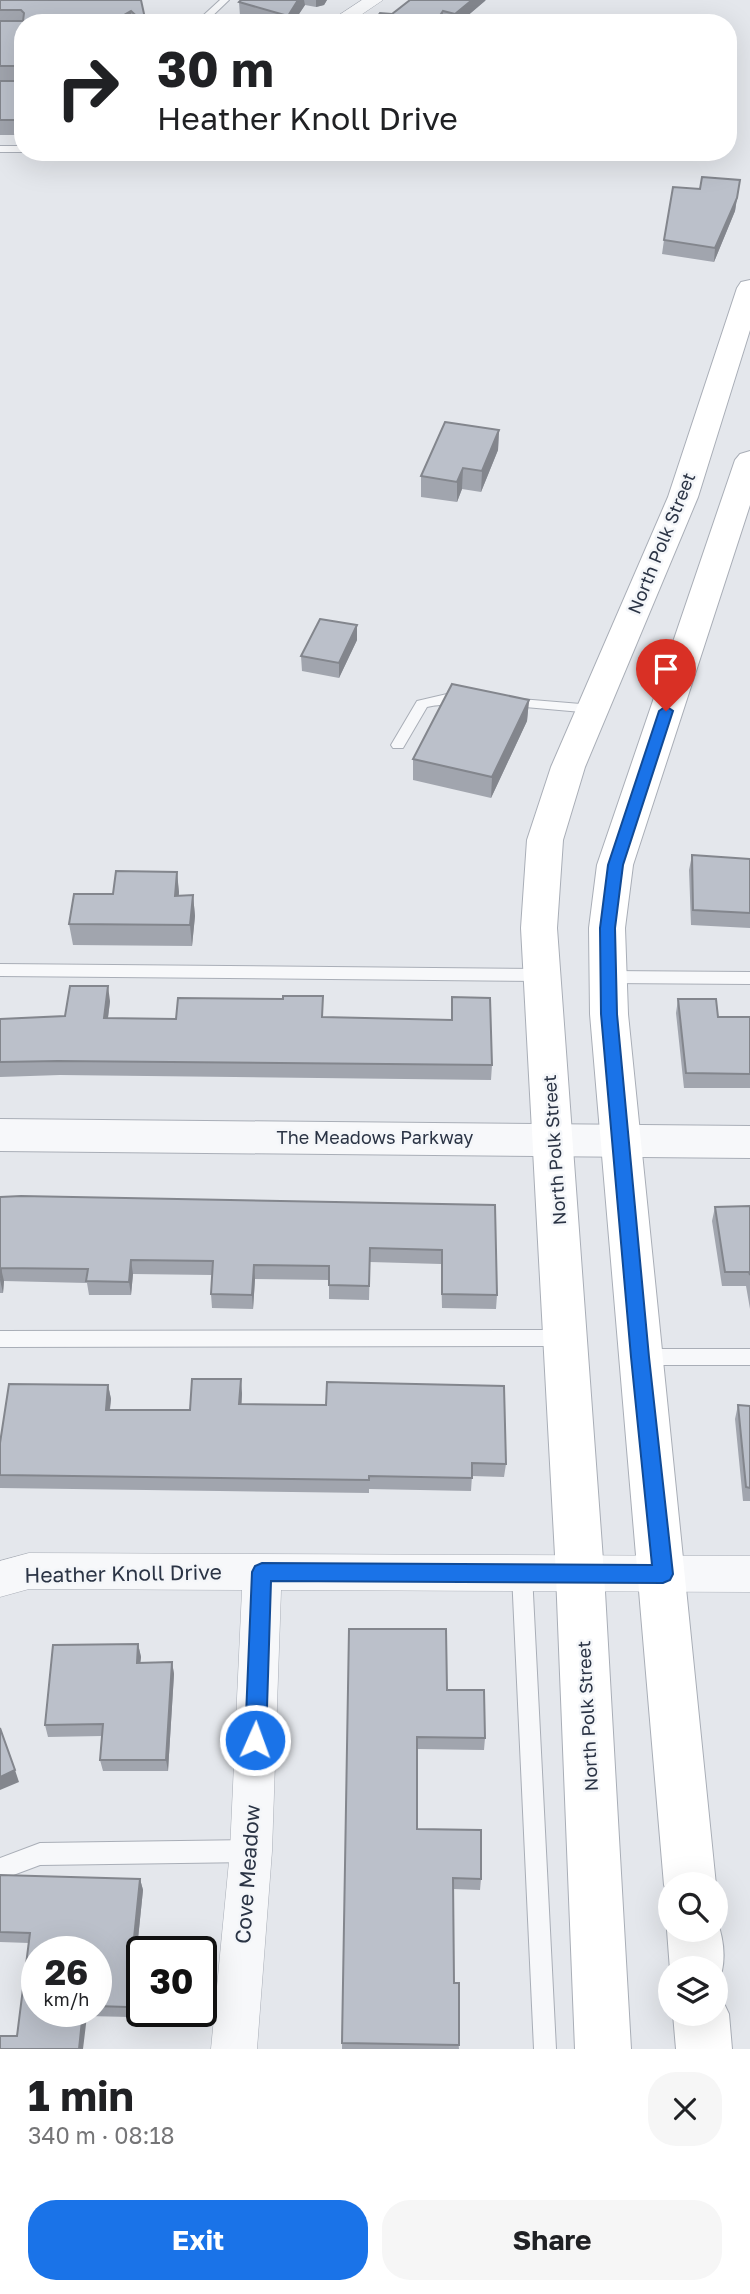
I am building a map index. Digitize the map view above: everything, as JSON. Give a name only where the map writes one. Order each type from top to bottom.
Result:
[{"type":"main road","name":"North Polk Street","points":[[603,2049],[580,1574],[554,1138],[538,928],[545,840],[568,767],[683,497],[750,288]]},
{"type":"main road","points":[[689,1872],[621,1139],[608,977],[607,928],[615,865],[750,460]]},
{"type":"main road","points":[[683,497],[734,505]]},
{"type":"main road","points":[[702,2026],[704,2049]]},
{"type":"street","points":[[351,14],[374,0]]},
{"type":"street","name":"The Meadows Parkway","points":[[0,1135],[554,1138],[750,1142]]},
{"type":"street","name":"Heather Knoll Drive","points":[[0,1579],[29,1571],[750,1574]]},
{"type":"street","name":"Cove Meadow","points":[[234,2049],[251,1851],[262,1572]]},
{"type":"lane","points":[[209,14],[225,0]]},
{"type":"lane","points":[[398,745],[422,704],[447,698],[593,709]]},
{"type":"lane","points":[[0,970],[542,975]]},
{"type":"lane","points":[[608,977],[750,978]]},
{"type":"lane","points":[[0,1339],[565,1338]]},
{"type":"lane","points":[[640,1357],[750,1357]]},
{"type":"lane","points":[[522,1574],[545,2049]]},
{"type":"lane","points":[[0,1869],[40,1854],[251,1851]]},
{"type":"building","points":[[0,0],[141,0],[144,14],[134,14],[131,11],[126,14],[24,14],[21,10],[0,10]]},
{"type":"building","points":[[241,0],[298,0],[289,14],[239,2]]},
{"type":"building","points":[[410,0],[472,0],[455,14],[443,11],[441,14],[392,14]]},
{"type":"building","points":[[0,21],[14,21],[14,66],[0,66]]},
{"type":"building","points":[[0,81],[14,81],[14,120],[0,120]]},
{"type":"building","points":[[702,177],[740,180],[737,198],[715,248],[664,240],[673,187],[700,189]]},
{"type":"building","points":[[445,422],[499,430],[482,471],[463,468],[457,482],[421,476]]},
{"type":"building","points":[[320,619],[357,625],[339,663],[301,656]]},
{"type":"building","points":[[452,684],[529,700],[492,777],[413,759]]},
{"type":"building","points":[[692,855],[750,859],[750,913],[693,910]]},
{"type":"building","points":[[116,871],[177,872],[175,896],[193,895],[190,925],[69,924],[74,894],[113,894]]},
{"type":"building","points":[[70,986],[108,986],[104,1018],[176,1019],[178,998],[283,999],[283,996],[323,996],[322,1017],[452,1020],[452,997],[490,998],[492,1065],[0,1062],[0,1019],[65,1016]]},
{"type":"building","points":[[678,999],[716,999],[718,1017],[750,1017],[750,1074],[686,1073]]},
{"type":"building","points":[[0,1197],[495,1205],[497,1295],[442,1294],[442,1250],[370,1248],[369,1286],[329,1285],[329,1266],[254,1265],[252,1295],[211,1294],[213,1261],[131,1260],[129,1282],[86,1281],[88,1269],[1,1268],[0,1278]]},
{"type":"building","points":[[750,1206],[750,1275],[749,1272],[725,1272],[715,1207]]},
{"type":"building","points":[[192,1379],[241,1379],[239,1404],[326,1405],[327,1382],[504,1386],[506,1464],[472,1463],[472,1478],[369,1476],[369,1480],[0,1475],[0,1443],[9,1384],[108,1385],[106,1410],[190,1410]]},
{"type":"building","points":[[738,1405],[750,1406],[750,1488],[746,1487]]},
{"type":"building","points":[[349,1629],[446,1629],[447,1690],[484,1690],[485,1738],[417,1737],[417,1829],[481,1830],[481,1879],[453,1878],[454,1983],[459,1983],[459,2045],[342,2043]]},
{"type":"building","points":[[138,1644],[137,1663],[172,1662],[166,1760],[100,1760],[103,1724],[45,1725],[53,1645]]},
{"type":"building","points":[[0,1728],[15,1770],[0,1777]]},
{"type":"building","points":[[0,1875],[140,1879],[134,1936],[126,1936],[126,2007],[112,2007],[112,1936],[30,1936],[30,1933],[0,1932]]},
{"type":"building","points":[[21,2004],[21,2027],[81,2027],[79,2049],[0,2049],[0,2036],[17,2036]]},
{"type":"route","points":[[255,1740],[262,1572],[663,1574],[609,1014],[607,928],[615,865],[666,711]]}]
